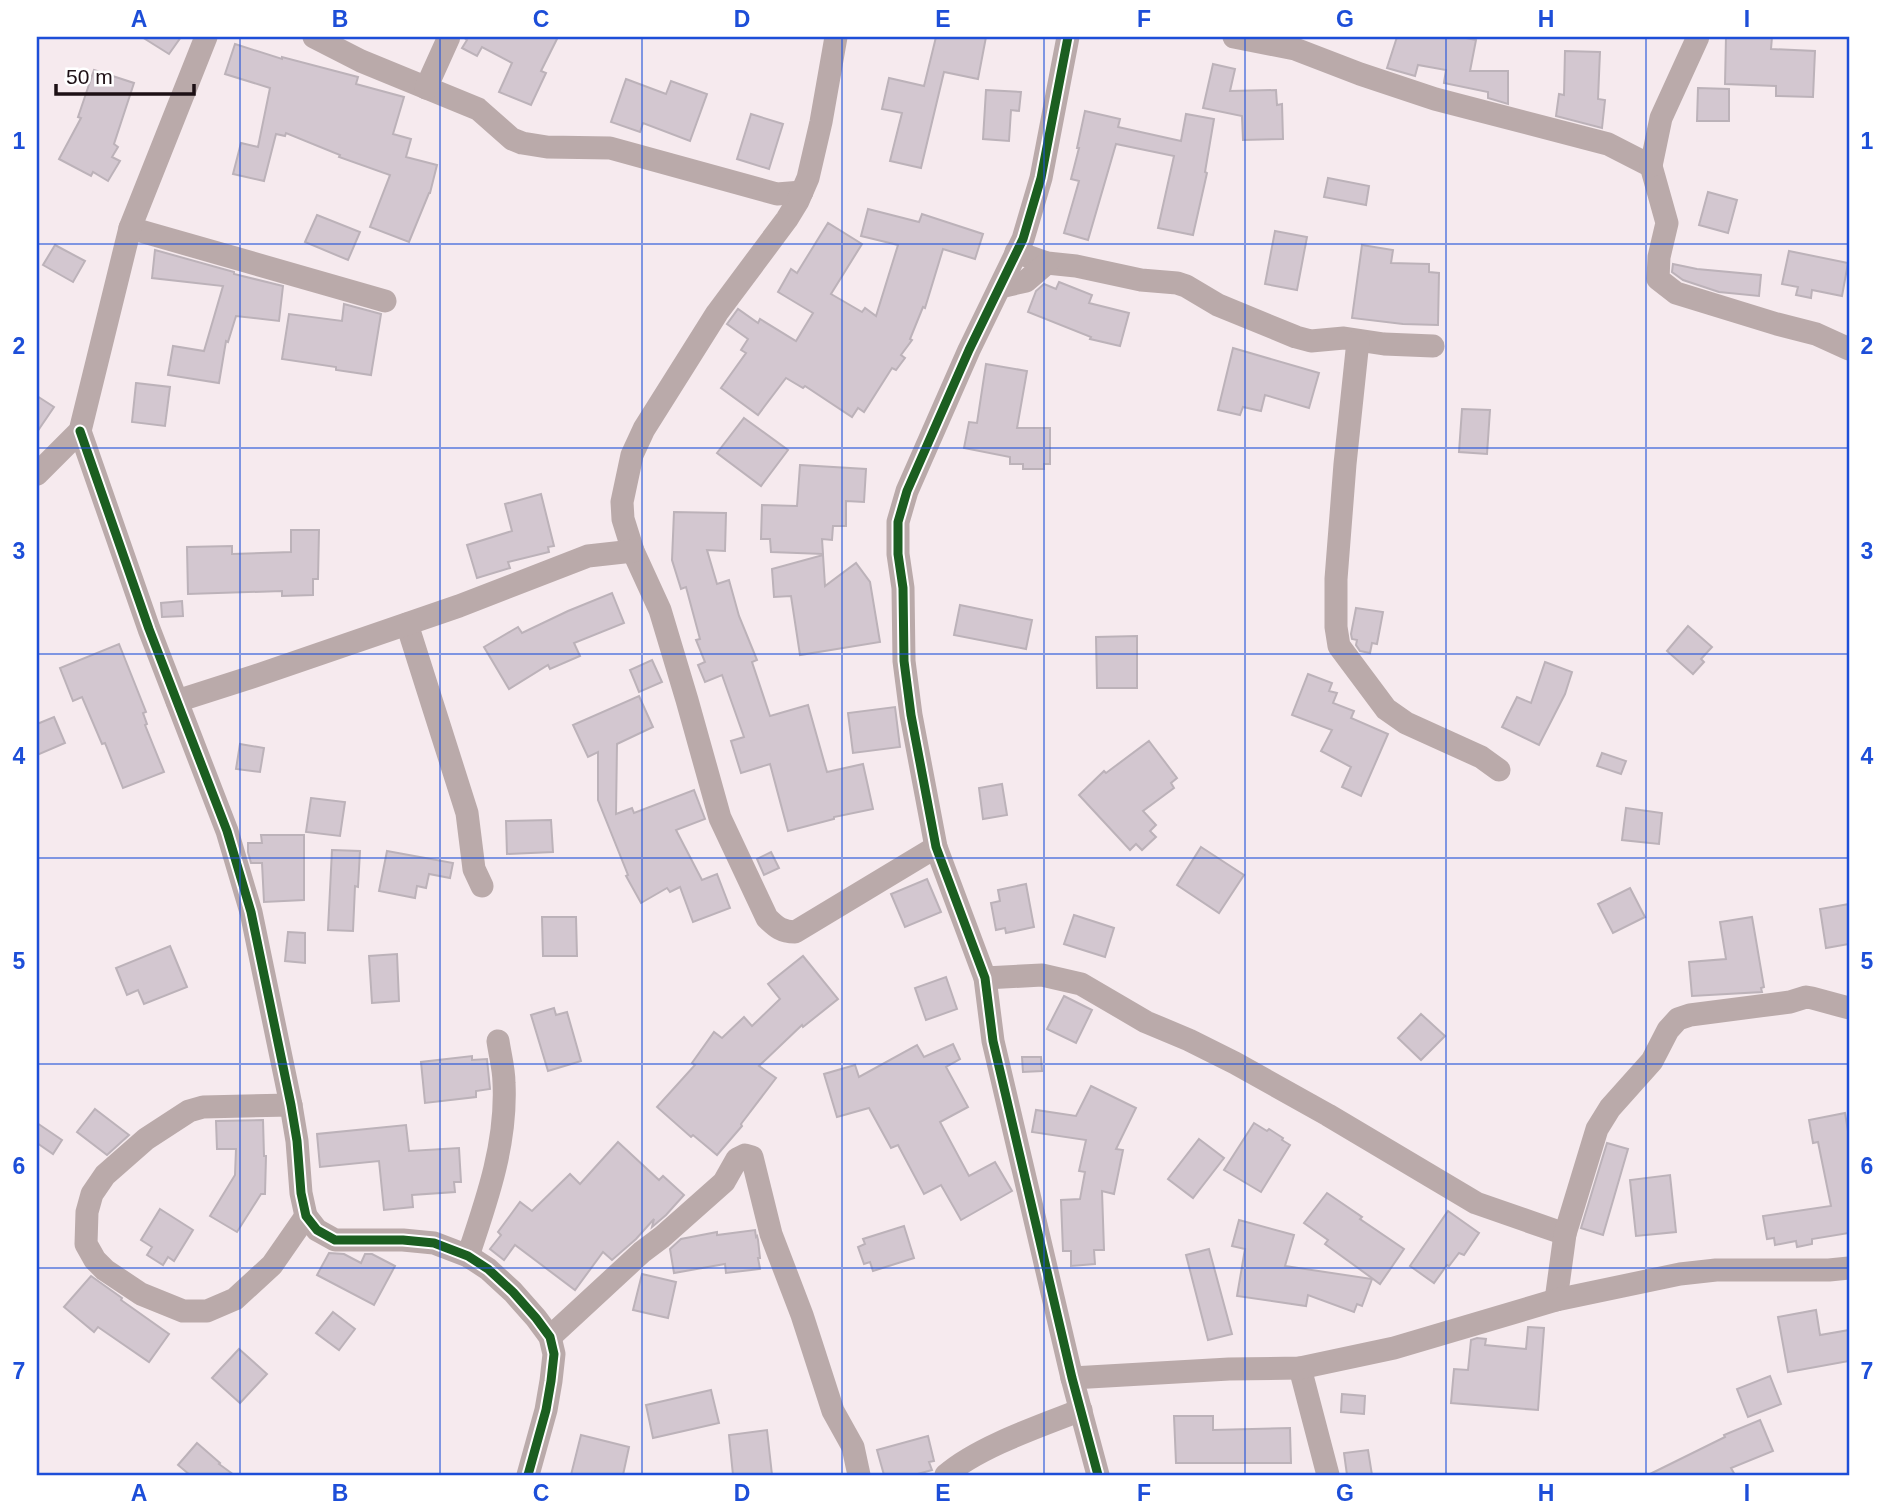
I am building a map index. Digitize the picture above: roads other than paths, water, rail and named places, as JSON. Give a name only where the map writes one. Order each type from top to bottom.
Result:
[{"type":"street","points":[[37,474],[79,431],[130,228],[206,37]]},
{"type":"street","points":[[314,37],[361,61],[478,108],[505,133],[522,143],[547,147],[610,148],[777,194],[802,192]]},
{"type":"street","points":[[426,88],[449,37]]},
{"type":"street","points":[[836,37],[818,133],[808,178],[802,192],[787,219],[717,313],[644,429],[632,455],[622,502],[622,519],[633,551],[660,610],[720,818],[768,918],[776,928],[795,932],[936,847]]},
{"type":"street","points":[[1068,37],[1041,178],[1023,239],[969,350],[906,491],[898,523],[898,554],[903,588],[907,688],[936,847],[985,978],[993,1041],[1072,1378],[1098,1475]]},
{"type":"street","points":[[1234,37],[1299,43],[1360,74],[1435,99],[1608,144],[1651,166]]},
{"type":"street","points":[[1698,37],[1661,118],[1651,166],[1667,223],[1659,257],[1658,279],[1676,293],[1816,334],[1849,349]]},
{"type":"street","points":[[777,194],[787,219]]},
{"type":"street","points":[[130,228],[384,301]]},
{"type":"street","points":[[1016,252],[1047,263],[1076,266],[1132,279],[1177,283],[1218,305],[1311,341],[1344,338],[1384,344],[1433,346]]},
{"type":"street","points":[[1000,287],[1026,281],[1047,263]]},
{"type":"street","points":[[1358,341],[1336,579],[1336,627],[1339,646],[1386,709],[1406,723],[1481,757],[1499,770]]},
{"type":"street","points":[[79,431],[149,629],[227,831],[251,912],[291,1105],[306,1216],[317,1230],[335,1240],[434,1243],[468,1256],[488,1269],[513,1292],[550,1338],[554,1354],[551,1381],[528,1475]]},
{"type":"street","points":[[588,556],[622,519]]},
{"type":"street","points":[[177,701],[459,606],[588,556],[633,551]]},
{"type":"street","points":[[407,624],[467,813],[474,869],[482,886]]},
{"type":"street","points":[[985,978],[1042,975],[1081,984],[1146,1022],[1235,1063],[1476,1203],[1565,1234]]},
{"type":"street","points":[[1556,1300],[1565,1234],[1597,1129],[1610,1108],[1652,1061],[1668,1030],[1678,1019],[1806,998],[1849,1008]]},
{"type":"street","points":[[468,1256],[496,1169],[504,1124],[505,1082],[498,1041]]},
{"type":"street","points":[[291,1105],[203,1107],[189,1111],[146,1139],[105,1175],[92,1194],[87,1212],[86,1244],[95,1260],[105,1270],[141,1294],[183,1311],[207,1311],[235,1299],[272,1265],[306,1216]]},
{"type":"street","points":[[550,1338],[642,1252],[724,1182],[737,1159],[745,1155],[752,1157],[771,1234],[834,1411],[853,1447],[859,1475]]},
{"type":"street","points":[[1072,1378],[1229,1369],[1300,1368],[1394,1348],[1556,1300],[1680,1274],[1716,1270],[1849,1268]]},
{"type":"street","points":[[1300,1368],[1328,1475]]},
{"type":"street","points":[[946,1475],[954,1467],[982,1452],[1081,1410]]}]
